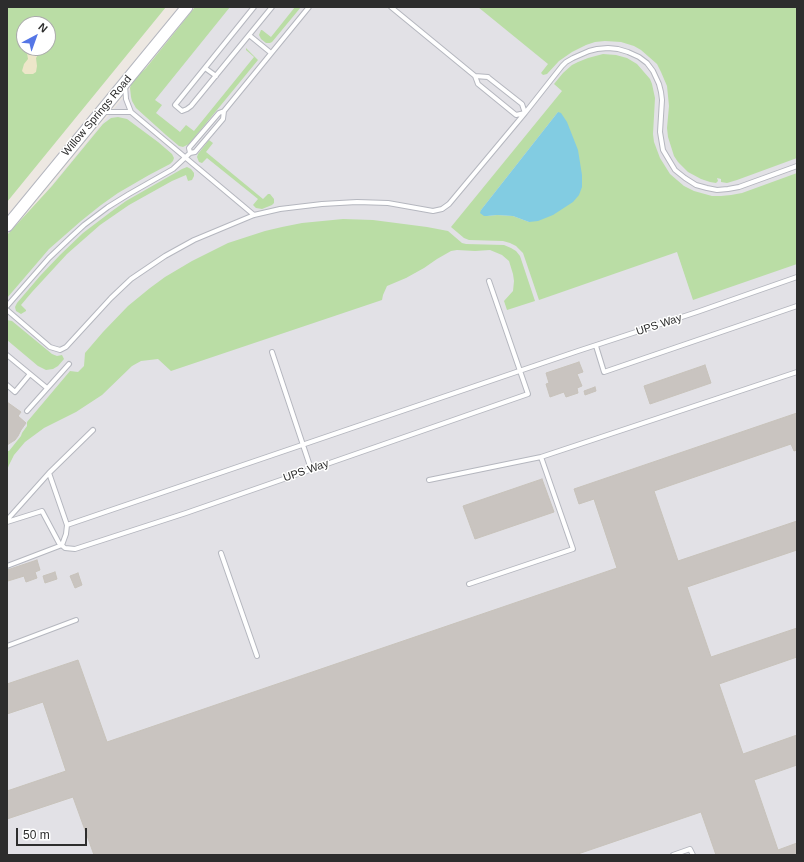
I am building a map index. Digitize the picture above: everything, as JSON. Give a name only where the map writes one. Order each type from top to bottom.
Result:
[{"type":"main road","name":"Willow Springs Road","points":[[7,226],[187,7]]},
{"type":"lane","points":[[254,7],[175,105],[182,111],[191,106],[272,7]]},
{"type":"lane","points":[[190,153],[190,148],[218,113],[224,111],[309,7]]},
{"type":"lane","points":[[391,7],[476,76],[488,77],[522,104],[525,113]]},
{"type":"lane","points":[[249,35],[271,53]]},
{"type":"lane","points":[[7,310],[50,347],[60,350],[66,347],[111,298],[132,279],[165,256],[194,240],[254,214],[280,209],[357,202],[388,204],[433,211],[442,209],[449,204],[566,62],[589,51],[608,48],[618,49],[639,57],[646,64],[656,78],[661,92],[660,132],[663,150],[675,170],[696,185],[717,190],[739,187],[797,166]]},
{"type":"lane","points":[[205,68],[216,76]]},
{"type":"lane","points":[[476,76],[478,84],[516,115],[525,113]]},
{"type":"lane","points":[[125,83],[126,99],[131,112],[254,214]]},
{"type":"lane","points":[[7,306],[53,254],[84,225],[129,194],[173,169],[190,153],[195,152],[224,119],[224,111]]},
{"type":"lane","points":[[101,112],[131,112]]},
{"type":"lane","name":"UPS Way","points":[[67,525],[698,312],[797,277]]},
{"type":"lane","name":"UPS Way","points":[[62,545],[65,548],[75,549],[186,513],[528,394],[489,281]]},
{"type":"lane","points":[[596,346],[604,372],[797,306]]},
{"type":"lane","points":[[272,352],[311,469]]},
{"type":"lane","points":[[7,355],[47,388]]},
{"type":"lane","points":[[27,411],[69,364]]},
{"type":"lane","points":[[429,480],[541,457],[797,372]]},
{"type":"lane","points":[[7,385],[15,392],[30,374]]},
{"type":"lane","points":[[7,521],[49,473],[93,430]]},
{"type":"lane","points":[[469,584],[573,549],[541,457]]},
{"type":"lane","points":[[7,566],[62,545],[66,534],[67,525],[49,473]]},
{"type":"lane","points":[[7,521],[42,511],[59,543],[62,545]]},
{"type":"lane","points":[[221,553],[257,656]]},
{"type":"lane","points":[[7,646],[76,620]]},
{"type":"lane","points":[[673,855],[690,849],[693,855]]},
{"type":"shaded area","points":[[197,7],[797,7],[797,855],[7,855],[7,240]]},
{"type":"green space","points":[[7,7],[166,7],[7,202]]},
{"type":"green space","points":[[195,7],[230,7],[155,100],[162,105],[156,113],[180,132],[186,125],[194,131],[254,57],[246,50],[246,48],[258,60],[189,144],[183,147],[179,146],[136,108],[132,101],[130,88],[132,81],[146,68]]},
{"type":"green space","points":[[295,7],[301,7],[272,42],[266,43],[261,39],[259,35],[261,30],[271,37]]},
{"type":"green space","points":[[478,7],[797,7],[797,158],[727,183],[721,182],[721,179],[717,178],[718,181],[716,183],[701,179],[688,172],[674,156],[668,137],[667,128],[669,106],[667,86],[657,64],[641,50],[621,42],[595,42],[572,52],[559,61],[547,74],[543,75],[541,73],[548,64]]},
{"type":"green space","points":[[603,54],[627,58],[637,64],[650,79],[655,98],[654,142],[660,158],[670,174],[684,186],[694,191],[712,196],[731,195],[742,193],[797,173],[797,264],[693,300],[677,252],[539,300],[523,253],[516,246],[503,241],[469,240],[464,238],[451,227],[562,91],[554,84],[572,65],[588,58]],"holes":[[[558,112],[529,222],[513,216],[487,216],[481,210]]]},
{"type":"green space","points":[[118,117],[127,119],[158,142],[172,154],[174,158],[173,161],[118,193],[81,221],[49,249],[7,298],[7,235],[52,186],[103,124],[111,118]]},
{"type":"green space","points":[[209,140],[213,143],[206,152],[263,199],[270,194],[274,199],[274,203],[272,205],[262,209],[256,208],[253,205],[258,199],[207,158],[202,163],[199,162],[197,157],[198,154]]},
{"type":"green space","points":[[187,167],[194,173],[192,180],[188,181],[186,175],[172,181],[129,205],[100,225],[67,254],[32,292],[21,305],[26,311],[21,314],[16,311],[15,307],[17,303],[40,276],[83,233],[126,201]]},
{"type":"green space","points":[[343,219],[373,220],[427,227],[448,231],[462,243],[466,244],[504,245],[516,251],[520,256],[535,301],[507,310],[504,301],[513,291],[514,281],[509,261],[502,255],[490,250],[451,251],[406,278],[387,286],[382,300],[171,371],[158,359],[141,361],[132,366],[102,395],[76,412],[44,428],[25,442],[14,455],[7,470],[7,451],[9,451],[21,436],[27,426],[27,422],[70,371],[78,372],[84,366],[85,353],[103,332],[128,306],[150,288],[192,261],[228,243],[282,227],[302,223]]},
{"type":"green space","points":[[7,320],[12,321],[52,354],[57,356],[62,355],[64,359],[53,369],[46,370],[38,366],[7,340]]},
{"type":"sand","points":[[28,56],[37,56],[36,72],[33,74],[25,74],[22,71],[24,64],[28,59]]},
{"type":"water","points":[[558,112],[561,113],[567,122],[578,150],[582,175],[582,187],[579,195],[573,202],[553,215],[538,221],[529,222],[513,216],[484,216],[480,213],[481,210]]},
{"type":"building","points":[[579,362],[583,372],[577,374],[582,386],[577,388],[578,393],[566,397],[564,392],[550,397],[546,384],[549,383],[546,373]]},
{"type":"building","points":[[705,365],[711,383],[650,404],[644,386]]},
{"type":"building","points":[[595,387],[596,391],[585,395],[584,391]]},
{"type":"building","points":[[7,402],[21,412],[18,416],[26,423],[15,440],[7,445]]},
{"type":"building","points":[[797,413],[797,450],[794,451],[791,444],[654,491],[678,561],[797,521],[797,550],[687,587],[711,657],[797,628],[797,657],[719,684],[743,754],[797,735],[797,765],[754,780],[778,850],[797,843],[797,855],[716,855],[701,812],[575,855],[94,855],[73,797],[7,819],[7,791],[66,771],[43,702],[7,714],[7,684],[78,660],[107,742],[617,568],[594,499],[579,504],[574,489]]},
{"type":"building","points":[[542,479],[554,512],[475,539],[463,506]]},
{"type":"building","points":[[37,560],[40,570],[35,572],[37,578],[26,582],[24,576],[8,581],[7,570]]},
{"type":"building","points":[[55,572],[57,579],[45,583],[43,576]]},
{"type":"building","points":[[78,573],[82,585],[75,588],[70,576]]}]
